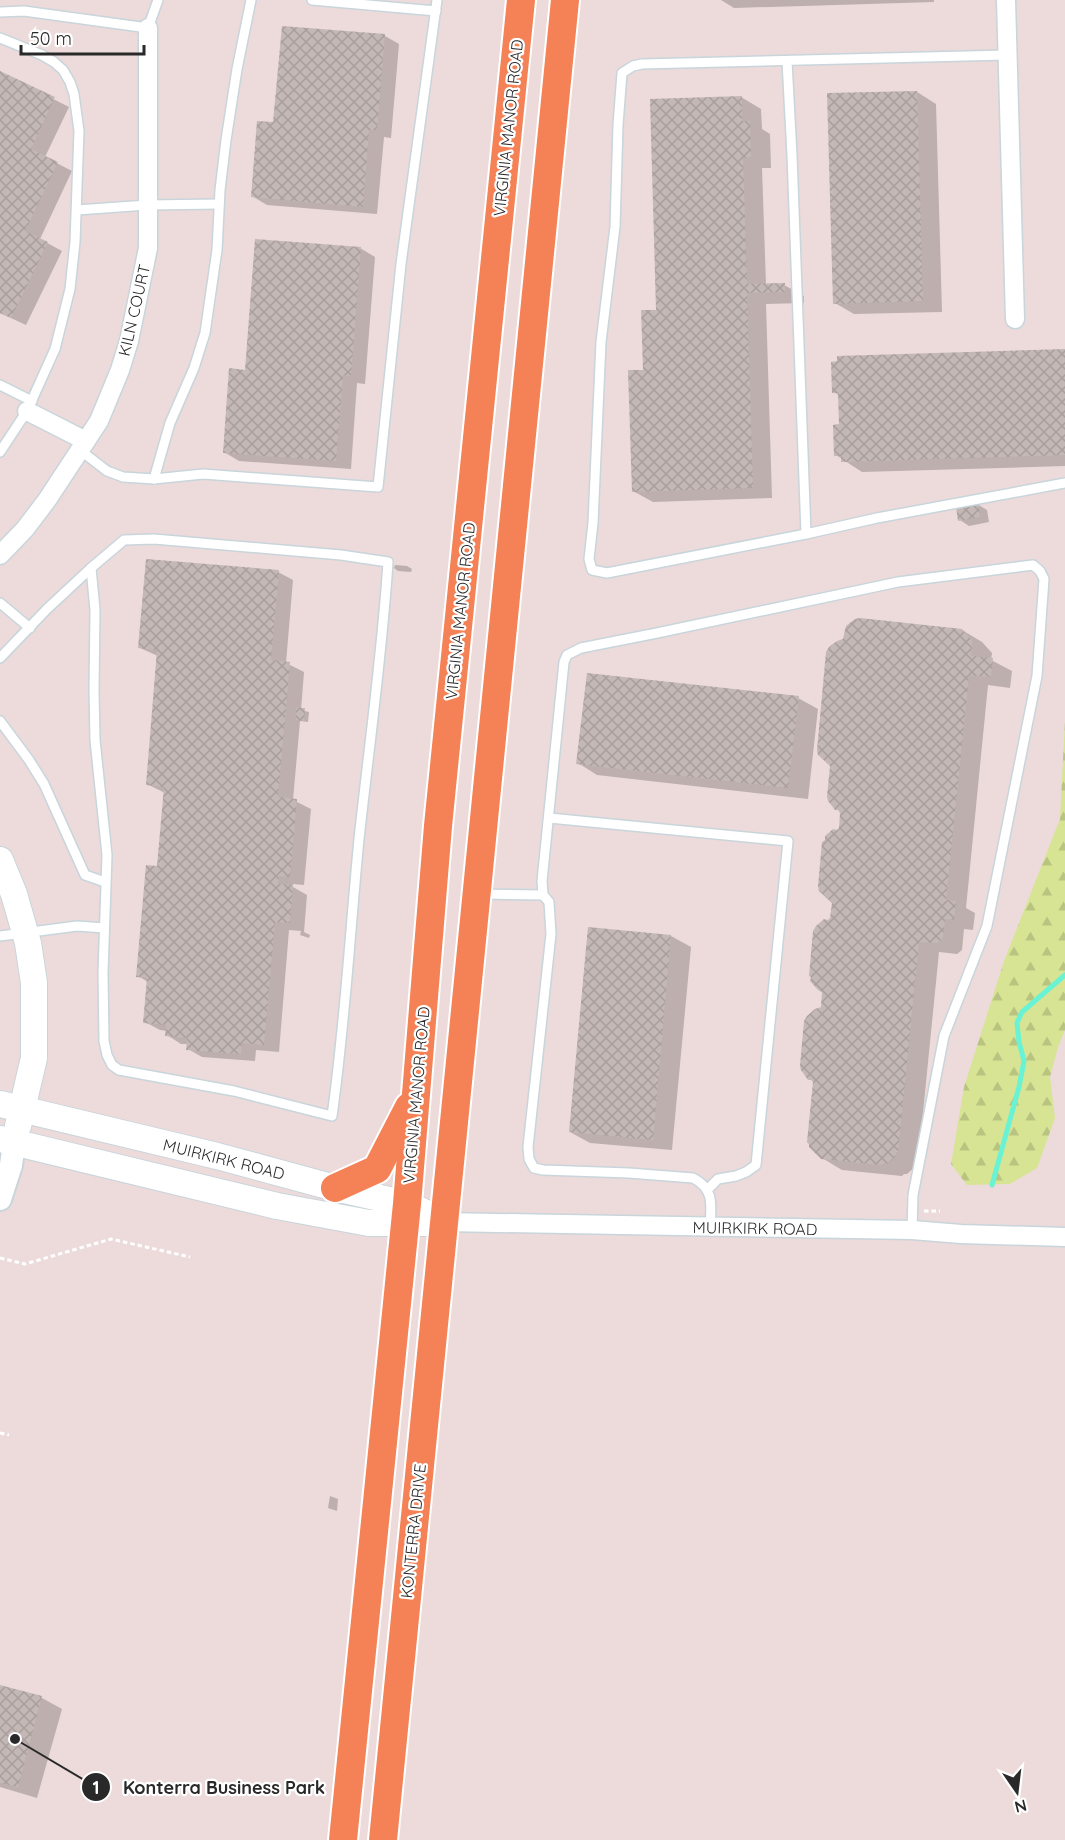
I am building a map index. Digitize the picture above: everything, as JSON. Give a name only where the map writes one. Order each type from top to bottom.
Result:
[{"type":"main road","name":"VIRGINIA MANOR ROAD","points":[[405,1214],[438,826],[521,0]]},
{"type":"main road","points":[[444,1222],[565,0]]},
{"type":"main road","points":[[0,861],[14,894],[12,935],[34,983],[34,1058],[11,1107],[7,1141]]},
{"type":"main road","points":[[335,1188],[377,1169],[416,1095]]},
{"type":"main road","name":"MUIRKIRK ROAD","points":[[11,1107],[217,1156],[335,1188],[405,1214],[444,1222]]},
{"type":"main road","name":"MUIRKIRK ROAD","points":[[7,1141],[277,1206],[369,1223],[405,1214]]},
{"type":"main road","points":[[343,1840],[405,1214]]},
{"type":"main road","name":"KONTERRA DRIVE","points":[[383,1840],[444,1222]]},
{"type":"street","points":[[1006,0],[1015,319]]},
{"type":"street","name":"KILN COURT","points":[[0,555],[26,528],[99,421],[129,341],[148,248],[148,28]]},
{"type":"street","points":[[29,406],[83,446]]},
{"type":"street","points":[[0,1199],[11,1165],[7,1141]]},
{"type":"street","name":"MUIRKIRK ROAD","points":[[444,1222],[912,1230],[961,1234],[1065,1236]]},
{"type":"lane","points":[[0,12],[24,12],[148,28],[158,0]]},
{"type":"lane","points":[[154,479],[170,423],[194,368],[205,333],[217,250],[225,150],[237,69],[251,0]]},
{"type":"lane","points":[[312,0],[436,11]]},
{"type":"lane","points":[[83,446],[106,471],[123,477],[154,479],[203,474],[378,487],[401,264],[437,0]]},
{"type":"lane","points":[[0,39],[54,62],[63,70],[70,82],[77,106],[79,131],[77,210],[70,289],[55,349],[29,406],[0,452]]},
{"type":"lane","points":[[1007,55],[642,64],[633,66],[622,73],[615,227],[601,342],[593,524],[589,560],[592,570],[607,573],[877,518],[1065,483]]},
{"type":"lane","points":[[787,61],[806,534]]},
{"type":"lane","points":[[77,210],[147,205],[219,204]]},
{"type":"lane","points":[[0,385],[29,406]]},
{"type":"lane","points":[[0,658],[47,609],[92,568],[124,540],[154,539],[341,555],[388,562],[384,624],[359,840],[350,957],[332,1116],[234,1091],[119,1070],[112,1065],[107,1055],[104,1041],[103,974],[107,855],[95,740],[95,610],[92,568]]},
{"type":"lane","points":[[710,1227],[711,1203],[707,1190],[702,1183],[693,1178],[534,1168],[529,1159],[528,1147],[551,934],[549,902],[543,895],[542,881],[564,662],[567,655],[581,648],[898,582],[1033,565],[1044,579],[1037,676],[987,926],[944,1036],[913,1194],[912,1230]]},
{"type":"lane","points":[[0,603],[30,628]]},
{"type":"lane","points":[[0,722],[30,760],[45,784],[86,875],[105,882]]},
{"type":"lane","points":[[549,818],[788,841],[756,1165],[736,1176],[718,1179],[707,1190]]},
{"type":"lane","points":[[477,894],[543,895]]},
{"type":"lane","points":[[12,935],[77,926],[104,928]]},
{"type":"path","points":[[929,1211],[940,1211]]},
{"type":"path","points":[[0,1258],[25,1264],[111,1239],[190,1257]]},
{"type":"path","points":[[0,1433],[9,1436]]},
{"type":"green space","points":[[1065,720],[1065,1030],[1050,1077],[1055,1118],[1037,1168],[1010,1184],[967,1185],[951,1164],[964,1087],[1004,961],[1060,819]]},
{"type":"building","points":[[282,26],[385,34],[377,130],[369,130],[363,207],[251,197],[257,121],[273,122]]},
{"type":"building","points":[[0,71],[55,97],[31,149],[58,162],[25,231],[48,242],[11,318],[0,313]]},
{"type":"building","points":[[917,91],[923,301],[833,304],[827,93]]},
{"type":"building","points":[[742,96],[742,121],[750,121],[751,157],[743,158],[747,284],[785,283],[785,292],[747,293],[753,488],[632,492],[628,370],[643,370],[641,310],[656,310],[650,99]]},
{"type":"building","points":[[255,239],[361,247],[351,376],[343,375],[336,461],[223,453],[229,368],[245,370]]},
{"type":"building","points":[[1065,349],[1065,455],[841,462],[841,456],[834,456],[833,425],[839,424],[838,393],[832,393],[831,362],[837,361],[837,356]]},
{"type":"building","points":[[978,503],[980,517],[958,521],[956,507]]},
{"type":"building","points":[[146,559],[279,570],[271,660],[290,662],[278,797],[297,799],[290,877],[279,876],[278,884],[293,885],[290,923],[275,922],[264,1045],[242,1043],[241,1054],[186,1050],[187,1038],[165,1036],[166,1025],[143,1023],[147,978],[136,977],[146,865],[157,866],[164,787],[146,785],[157,650],[138,648]]},
{"type":"building","points":[[860,618],[962,629],[972,640],[971,656],[993,658],[991,677],[969,675],[946,900],[956,901],[954,920],[945,919],[943,938],[937,943],[919,942],[898,1152],[887,1164],[882,1165],[821,1159],[809,1147],[807,1142],[813,1082],[808,1080],[800,1066],[804,1021],[815,1009],[821,1007],[822,992],[810,981],[809,976],[813,931],[824,919],[830,918],[832,903],[819,891],[818,886],[822,842],[833,829],[839,828],[840,813],[828,801],[830,766],[818,755],[817,750],[826,652],[829,647],[843,639],[846,626]]},
{"type":"building","points":[[587,673],[799,696],[788,788],[576,764]]},
{"type":"building","points":[[296,708],[305,708],[304,721],[296,720]]},
{"type":"building","points":[[588,927],[671,935],[653,1140],[569,1132]]},
{"type":"building","points":[[0,1685],[42,1696],[18,1787],[0,1783]]},
{"type":"waterway","points":[[992,1185],[1024,1061],[1017,1023],[1022,1012],[1065,975]]},
{"type":"place","name":"Konterra Business Park","points":[[15,1739]]}]
